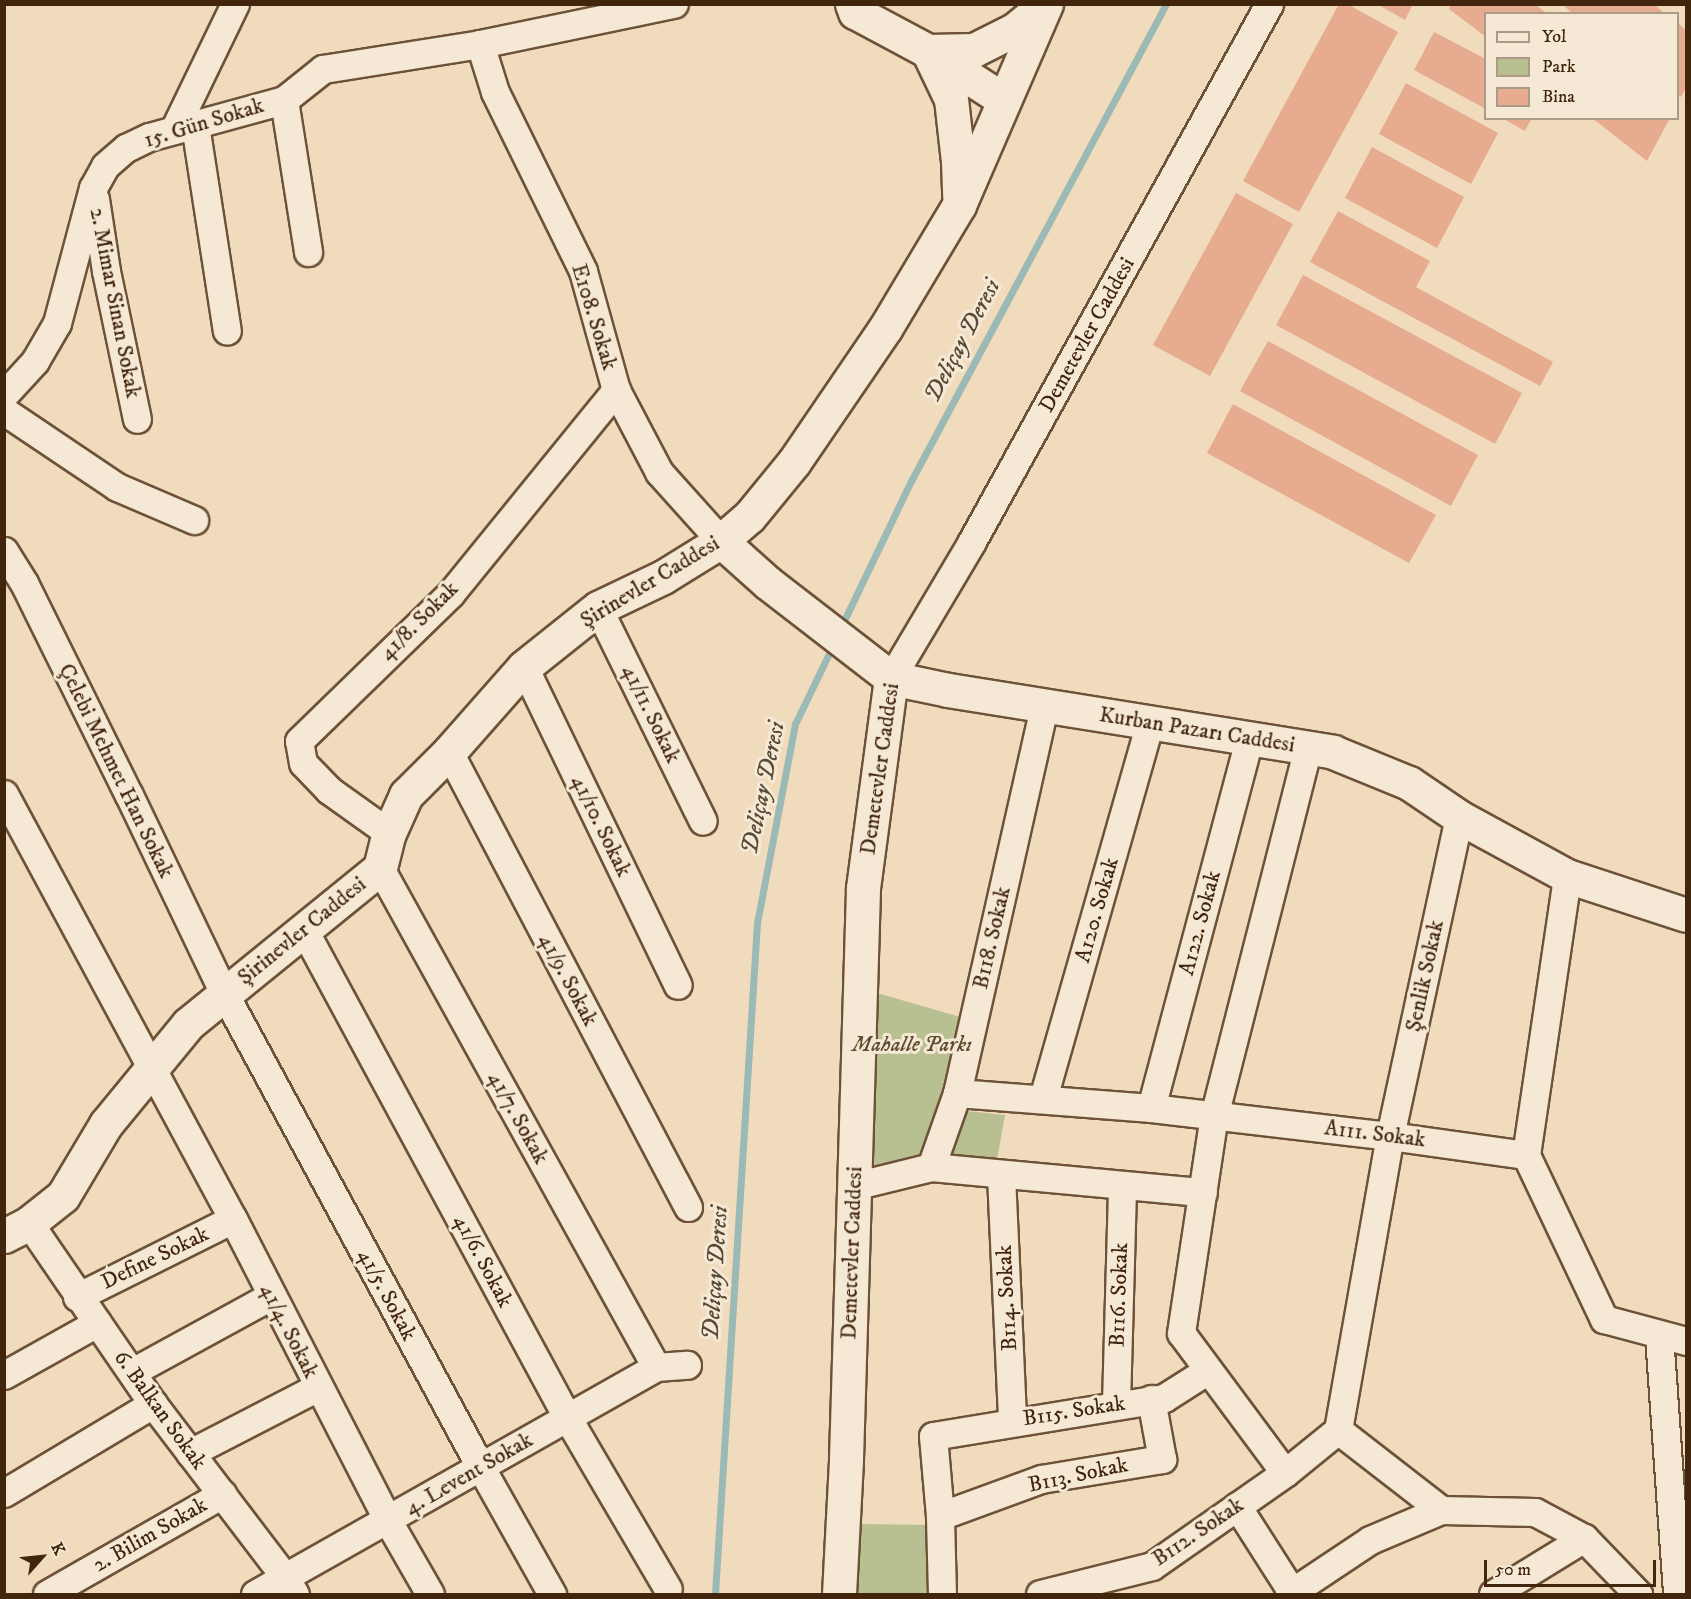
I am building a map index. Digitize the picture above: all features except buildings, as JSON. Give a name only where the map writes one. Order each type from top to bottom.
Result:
[{"type":"main road","points":[[852,4],[855,12],[928,51],[1004,100]]},
{"type":"main road","points":[[928,51],[974,50],[1014,30],[1046,4]]},
{"type":"main road","name":"Şirinevler Caddesi","points":[[16,1229],[63,1196],[106,1124],[188,1024],[380,868],[389,833],[406,795],[524,667],[598,608],[663,577],[721,541],[748,517],[794,462],[886,327],[959,205],[1046,4]]},
{"type":"main road","points":[[928,51],[951,99],[958,161],[959,205]]},
{"type":"main road","name":"Kurban Pazarı Caddesi","points":[[721,541],[768,583],[884,672],[1044,706],[1333,752],[1409,783],[1459,817],[1567,876],[1686,915]]},
{"type":"main road","name":"Demetevler Caddesi","points":[[840,1594],[863,888],[884,672]]},
{"type":"street","points":[[227,331],[185,127],[235,4]]},
{"type":"street","name":"15. Gün Sokak","points":[[4,395],[35,361],[57,323],[93,188],[105,166],[126,148],[149,137],[284,99],[323,69],[480,44],[674,4]]},
{"type":"street","name":"Demetevler Caddesi","points":[[884,672],[977,533],[1269,4]]},
{"type":"street","name":"E108. Sokak","points":[[480,44],[495,92],[583,271],[616,390],[659,472],[721,541]]},
{"type":"street","points":[[284,99],[308,252]]},
{"type":"street","name":"2. Mimar Sinan Sokak","points":[[93,188],[106,271],[137,418]]},
{"type":"street","name":"41/8. Sokak","points":[[389,833],[322,783],[303,763],[299,741],[451,593],[616,390]]},
{"type":"street","points":[[4,411],[117,487],[194,520]]},
{"type":"street","name":"Çelebi Mehmet Han Sokak","points":[[4,551],[24,583],[224,993]]},
{"type":"street","name":"41/11. Sokak","points":[[598,608],[703,821]]},
{"type":"street","name":"41/10. Sokak","points":[[524,667],[678,985]]},
{"type":"street","name":"B118. Sokak","points":[[932,1167],[957,1093],[1044,706]]},
{"type":"street","name":"A120. Sokak","points":[[1043,1098],[1150,723]]},
{"type":"street","name":"A122. Sokak","points":[[1151,1108],[1249,739]]},
{"type":"street","points":[[1285,1473],[1181,1333],[1214,1116],[1308,748]]},
{"type":"street","name":"41/9. Sokak","points":[[448,752],[688,1207]]},
{"type":"street","name":"41/4. Sokak","points":[[4,794],[233,1219],[388,1521],[430,1594]]},
{"type":"street","name":"Şenlik Sokak","points":[[1390,1136],[1459,817]]},
{"type":"street","name":"41/7. Sokak","points":[[380,868],[656,1367]]},
{"type":"street","points":[[1567,876],[1526,1155],[1604,1320],[1686,1341]]},
{"type":"street","name":"41/6. Sokak","points":[[304,930],[567,1418],[668,1589]]},
{"type":"street","name":"41/5. Sokak","points":[[224,993],[481,1468],[552,1594]]},
{"type":"street","name":"A111. Sokak","points":[[957,1093],[1151,1108],[1390,1136],[1526,1155]]},
{"type":"street","points":[[1390,1136],[1338,1430],[1441,1510]]},
{"type":"street","points":[[854,1186],[932,1167],[1203,1192]]},
{"type":"street","name":"B114. Sokak","points":[[1001,1175],[1012,1421]]},
{"type":"street","name":"B116. Sokak","points":[[1116,1404],[1122,1186]]},
{"type":"street","name":"Define Sokak","points":[[77,1297],[233,1219]]},
{"type":"street","name":"6. Balkan Sokak","points":[[16,1229],[77,1297],[97,1323],[153,1404],[290,1586]]},
{"type":"street","points":[[132,1372],[271,1296]]},
{"type":"street","points":[[4,1375],[97,1323]]},
{"type":"street","points":[[1659,1335],[1680,1542],[1677,1594]]},
{"type":"street","name":"4. Levent Sokak","points":[[255,1594],[290,1586],[388,1521],[656,1367],[687,1365]]},
{"type":"street","name":"B115. Sokak","points":[[940,1516],[933,1436],[1012,1421],[1164,1398],[1208,1370]]},
{"type":"street","points":[[190,1453],[318,1387]]},
{"type":"street","name":"B113. Sokak","points":[[940,1516],[1041,1479],[1162,1459],[1151,1399]]},
{"type":"street","points":[[4,1492],[153,1404]]},
{"type":"street","name":"B112. Sokak","points":[[1040,1594],[1152,1566],[1285,1473],[1338,1430]]},
{"type":"street","name":"2. Bilim Sokak","points":[[48,1594],[222,1494]]},
{"type":"street","points":[[1237,1506],[1291,1593],[1370,1540],[1441,1510],[1535,1512],[1584,1538],[1638,1594]]},
{"type":"street","points":[[940,1516],[942,1594]]},
{"type":"street","points":[[1493,1594],[1584,1538]]},
{"type":"green space","name":"Mahalle Parkı","points":[[874,992],[960,1017],[922,1166],[868,1173]]},
{"type":"green space","points":[[957,1110],[1005,1115],[996,1165],[949,1156]]},
{"type":"green space","points":[[860,1524],[931,1525],[930,1594],[855,1594]]},
{"type":"waterway","name":"Deliçay Deresi","points":[[840,629],[911,481],[1166,4]]},
{"type":"waterway","name":"Deliçay Deresi","points":[[715,1594],[757,923],[795,724],[833,645]]}]
